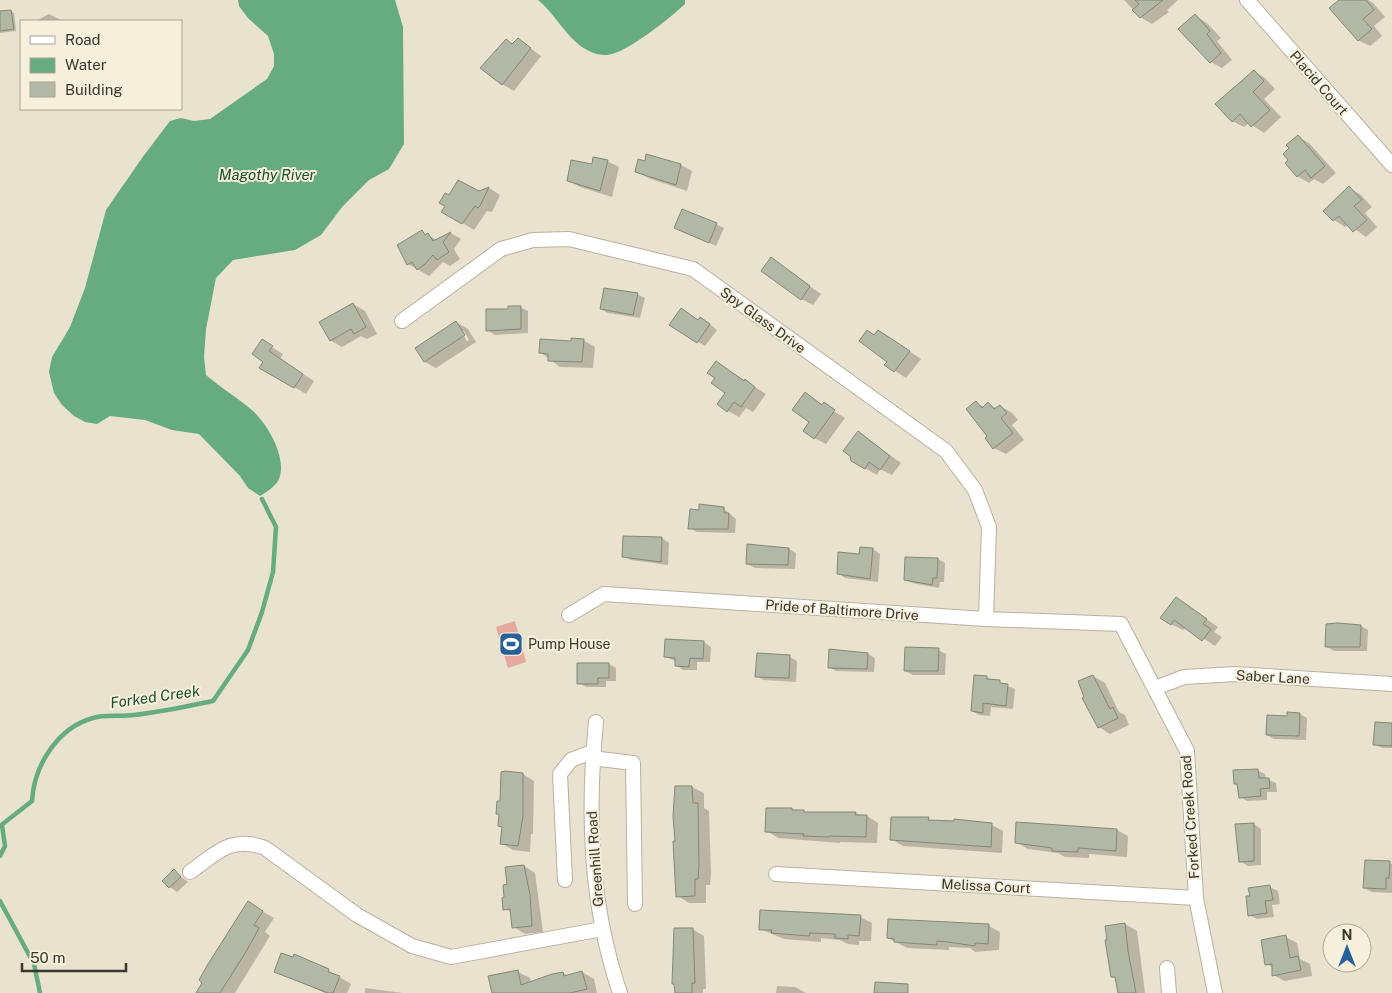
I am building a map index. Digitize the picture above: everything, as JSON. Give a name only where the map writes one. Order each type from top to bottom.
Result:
[{"type":"street","name":"Placid Court","points":[[1247,0],[1392,165]]},
{"type":"street","name":"Spy Glass Drive","points":[[402,321],[501,249],[533,240],[568,239],[693,269],[946,451],[975,490],[989,528],[986,619]]},
{"type":"street","name":"Pride of Baltimore Drive","points":[[569,616],[604,594],[986,619],[1121,624]]},
{"type":"street","name":"Forked Creek Road","points":[[1121,624],[1187,751],[1196,898],[1215,993]]},
{"type":"street","name":"Saber Lane","points":[[1155,688],[1184,677],[1235,674],[1392,684]]},
{"type":"street","name":"Greenhill Road","points":[[596,722],[593,754],[592,856],[608,960],[620,993]]},
{"type":"street","points":[[565,880],[560,774],[571,760],[593,754],[633,763],[635,904]]},
{"type":"street","points":[[190,872],[230,845],[239,842],[252,843],[265,848],[357,915],[412,946],[451,957],[602,929]]},
{"type":"street","name":"Melissa Court","points":[[776,874],[1196,898]]},
{"type":"street","points":[[1166,968],[1169,993]]},
{"type":"shaded area","name":"Pump House","points":[[515,621],[526,662],[508,668],[496,627]]},
{"type":"water","name":"Magothy River","points":[[238,0],[395,0],[403,27],[404,144],[389,169],[369,180],[342,207],[321,235],[295,250],[233,260],[216,278],[206,329],[204,357],[206,375],[253,411],[265,425],[275,443],[281,463],[281,473],[278,481],[260,496],[248,488],[240,476],[199,434],[172,430],[145,420],[110,416],[97,424],[85,422],[74,416],[62,405],[54,393],[49,372],[52,357],[70,327],[85,288],[106,210],[142,158],[170,121],[181,118],[194,121],[210,119],[267,79],[274,66],[274,54],[268,36],[248,18],[239,6]]},
{"type":"water","points":[[538,0],[685,0],[685,4],[626,48],[616,53],[600,55],[591,52],[577,43]]},
{"type":"building","points":[[1135,0],[1163,0],[1140,18],[1132,10],[1139,4]]},
{"type":"building","points":[[1339,0],[1366,0],[1374,10],[1363,19],[1372,29],[1358,41],[1329,8]]},
{"type":"building","points":[[11,10],[14,29],[0,31],[0,11]]},
{"type":"building","points":[[1195,14],[1210,31],[1207,34],[1221,53],[1210,63],[1178,29]]},
{"type":"building","points":[[518,38],[531,48],[502,85],[480,68],[506,39],[512,44]]},
{"type":"building","points":[[1254,70],[1264,81],[1253,92],[1270,110],[1251,127],[1240,114],[1232,122],[1215,104]]},
{"type":"building","points":[[1298,135],[1325,166],[1311,178],[1305,170],[1297,177],[1285,163],[1288,160],[1283,154],[1289,148],[1286,145]]},
{"type":"building","points":[[646,154],[681,164],[676,185],[635,172],[638,159],[645,161]]},
{"type":"building","points":[[593,157],[608,160],[600,191],[567,181],[571,160],[592,164]]},
{"type":"building","points":[[458,180],[479,191],[489,187],[480,206],[478,208],[475,206],[462,224],[441,212],[445,206],[439,203],[445,193],[449,195]]},
{"type":"building","points":[[1349,186],[1362,200],[1354,206],[1367,220],[1353,232],[1339,216],[1333,221],[1323,211]]},
{"type":"building","points":[[682,209],[717,223],[709,243],[674,228]]},
{"type":"building","points":[[422,230],[425,235],[428,233],[433,241],[451,232],[443,242],[449,252],[437,260],[433,255],[417,270],[412,262],[407,265],[397,245]]},
{"type":"building","points":[[771,257],[810,286],[801,300],[761,271]]},
{"type":"building","points":[[604,288],[638,293],[633,315],[600,309]]},
{"type":"building","points":[[353,303],[366,327],[354,334],[351,329],[330,341],[319,322]]},
{"type":"building","points":[[508,306],[521,306],[521,329],[486,331],[486,309],[508,309]]},
{"type":"building","points":[[681,308],[698,320],[700,317],[710,324],[697,343],[669,325]]},
{"type":"building","points":[[456,321],[465,335],[424,362],[415,348]]},
{"type":"building","points":[[867,330],[874,335],[878,330],[910,351],[894,372],[884,365],[887,362],[859,341]]},
{"type":"building","points":[[571,338],[584,339],[582,362],[548,361],[548,354],[539,353],[540,339],[571,341]]},
{"type":"building","points":[[262,339],[273,346],[269,351],[303,374],[294,388],[259,368],[263,362],[252,354]]},
{"type":"building","points":[[716,361],[755,387],[741,407],[734,402],[727,412],[717,404],[725,393],[711,383],[715,378],[707,373]]},
{"type":"building","points":[[805,392],[822,405],[824,402],[835,410],[814,439],[803,431],[809,422],[792,410]]},
{"type":"building","points":[[976,401],[982,408],[988,402],[994,409],[1000,405],[1007,413],[1001,418],[1013,433],[993,449],[985,438],[987,436],[966,409]]},
{"type":"building","points":[[858,431],[890,456],[880,470],[869,462],[865,469],[851,461],[850,456],[843,451]]},
{"type":"building","points":[[699,504],[724,507],[724,513],[729,513],[728,529],[688,529],[690,509],[699,510]]},
{"type":"building","points":[[623,536],[662,537],[661,562],[622,557]]},
{"type":"building","points":[[747,544],[789,548],[788,565],[746,564]]},
{"type":"building","points":[[860,547],[873,548],[870,579],[837,574],[838,552],[859,554]]},
{"type":"building","points":[[905,557],[938,558],[937,578],[933,578],[932,585],[904,580]]},
{"type":"building","points":[[1176,597],[1207,619],[1203,624],[1211,629],[1202,641],[1174,620],[1171,625],[1160,618]]},
{"type":"building","points":[[1326,624],[1361,625],[1360,647],[1325,647]]},
{"type":"building","points":[[665,639],[704,641],[703,659],[690,658],[689,667],[675,666],[675,658],[664,657]]},
{"type":"building","points":[[905,647],[939,648],[938,671],[904,671]]},
{"type":"building","points":[[829,649],[868,653],[867,669],[828,668]]},
{"type":"building","points":[[757,653],[790,655],[789,678],[755,677]]},
{"type":"building","points":[[577,663],[609,663],[609,678],[598,678],[598,684],[577,684]]},
{"type":"building","points":[[974,675],[987,676],[987,679],[1000,680],[1000,683],[1008,684],[1006,706],[983,703],[983,713],[971,711]]},
{"type":"building","points":[[1093,675],[1110,709],[1113,707],[1118,718],[1098,728],[1082,698],[1084,697],[1078,681]]},
{"type":"building","points":[[1287,712],[1300,713],[1299,736],[1266,735],[1267,715],[1287,716]]},
{"type":"building","points":[[1375,722],[1392,723],[1392,746],[1373,745]]},
{"type":"building","points":[[1258,769],[1259,778],[1269,778],[1270,788],[1260,789],[1261,796],[1239,798],[1237,784],[1234,784],[1233,770]]},
{"type":"building","points":[[501,772],[523,773],[523,816],[518,846],[500,844],[502,827],[498,826],[499,814],[496,814],[497,801],[500,801]]},
{"type":"building","points":[[675,786],[692,786],[693,803],[698,803],[699,866],[698,879],[695,879],[695,896],[676,897],[673,841],[675,841],[673,816]]},
{"type":"building","points":[[766,808],[792,808],[792,810],[804,810],[804,812],[856,812],[855,815],[867,815],[866,837],[803,836],[804,834],[765,832]]},
{"type":"building","points":[[891,817],[929,817],[928,820],[954,821],[954,819],[992,823],[991,847],[890,840]]},
{"type":"building","points":[[1016,822],[1117,829],[1116,851],[1078,848],[1078,852],[1052,851],[1052,848],[1015,843]]},
{"type":"building","points":[[1254,823],[1254,861],[1239,862],[1235,824]]},
{"type":"building","points":[[1365,860],[1390,861],[1389,878],[1386,878],[1386,889],[1363,888]]},
{"type":"building","points":[[524,865],[530,895],[532,926],[512,928],[510,909],[503,910],[503,885],[507,884],[505,867]]},
{"type":"building","points":[[174,869],[181,877],[169,888],[162,881]]},
{"type":"building","points":[[1270,885],[1273,900],[1265,901],[1267,913],[1248,916],[1246,896],[1250,896],[1248,888]]},
{"type":"building","points":[[248,901],[263,911],[254,925],[259,928],[247,950],[220,993],[196,993],[202,983],[199,980],[208,964]]},
{"type":"building","points":[[760,910],[861,915],[859,936],[848,935],[848,939],[835,938],[835,934],[810,933],[809,936],[771,933],[772,930],[759,930]]},
{"type":"building","points":[[888,919],[989,924],[988,944],[975,943],[975,946],[937,941],[937,945],[894,942],[894,939],[887,938]]},
{"type":"building","points":[[1125,923],[1136,993],[1118,993],[1115,977],[1111,977],[1105,940],[1107,940],[1105,926]]},
{"type":"building","points":[[674,928],[693,928],[695,983],[692,983],[692,993],[675,993],[674,984],[672,984]]},
{"type":"building","points":[[1286,935],[1290,958],[1298,956],[1301,970],[1272,976],[1272,964],[1265,965],[1261,940]]},
{"type":"building","points":[[281,953],[293,957],[294,954],[329,969],[328,972],[340,976],[333,993],[328,993],[274,972]]},
{"type":"building","points":[[518,970],[521,985],[552,974],[563,972],[564,976],[582,971],[587,989],[570,993],[492,993],[488,976]]},
{"type":"building","points":[[875,982],[908,984],[908,993],[874,993]]},
{"type":"waterway","name":"Forked Creek","points":[[0,826],[32,801],[37,775],[50,750],[58,739],[80,723],[98,717],[144,714],[213,701],[248,650],[262,612],[273,572],[276,527],[262,499]]},
{"type":"waterway","points":[[0,856],[5,846],[2,825]]},
{"type":"waterway","points":[[0,901],[34,964],[40,993]]},
{"type":"place","name":"Pump House","points":[[511,644]]}]
